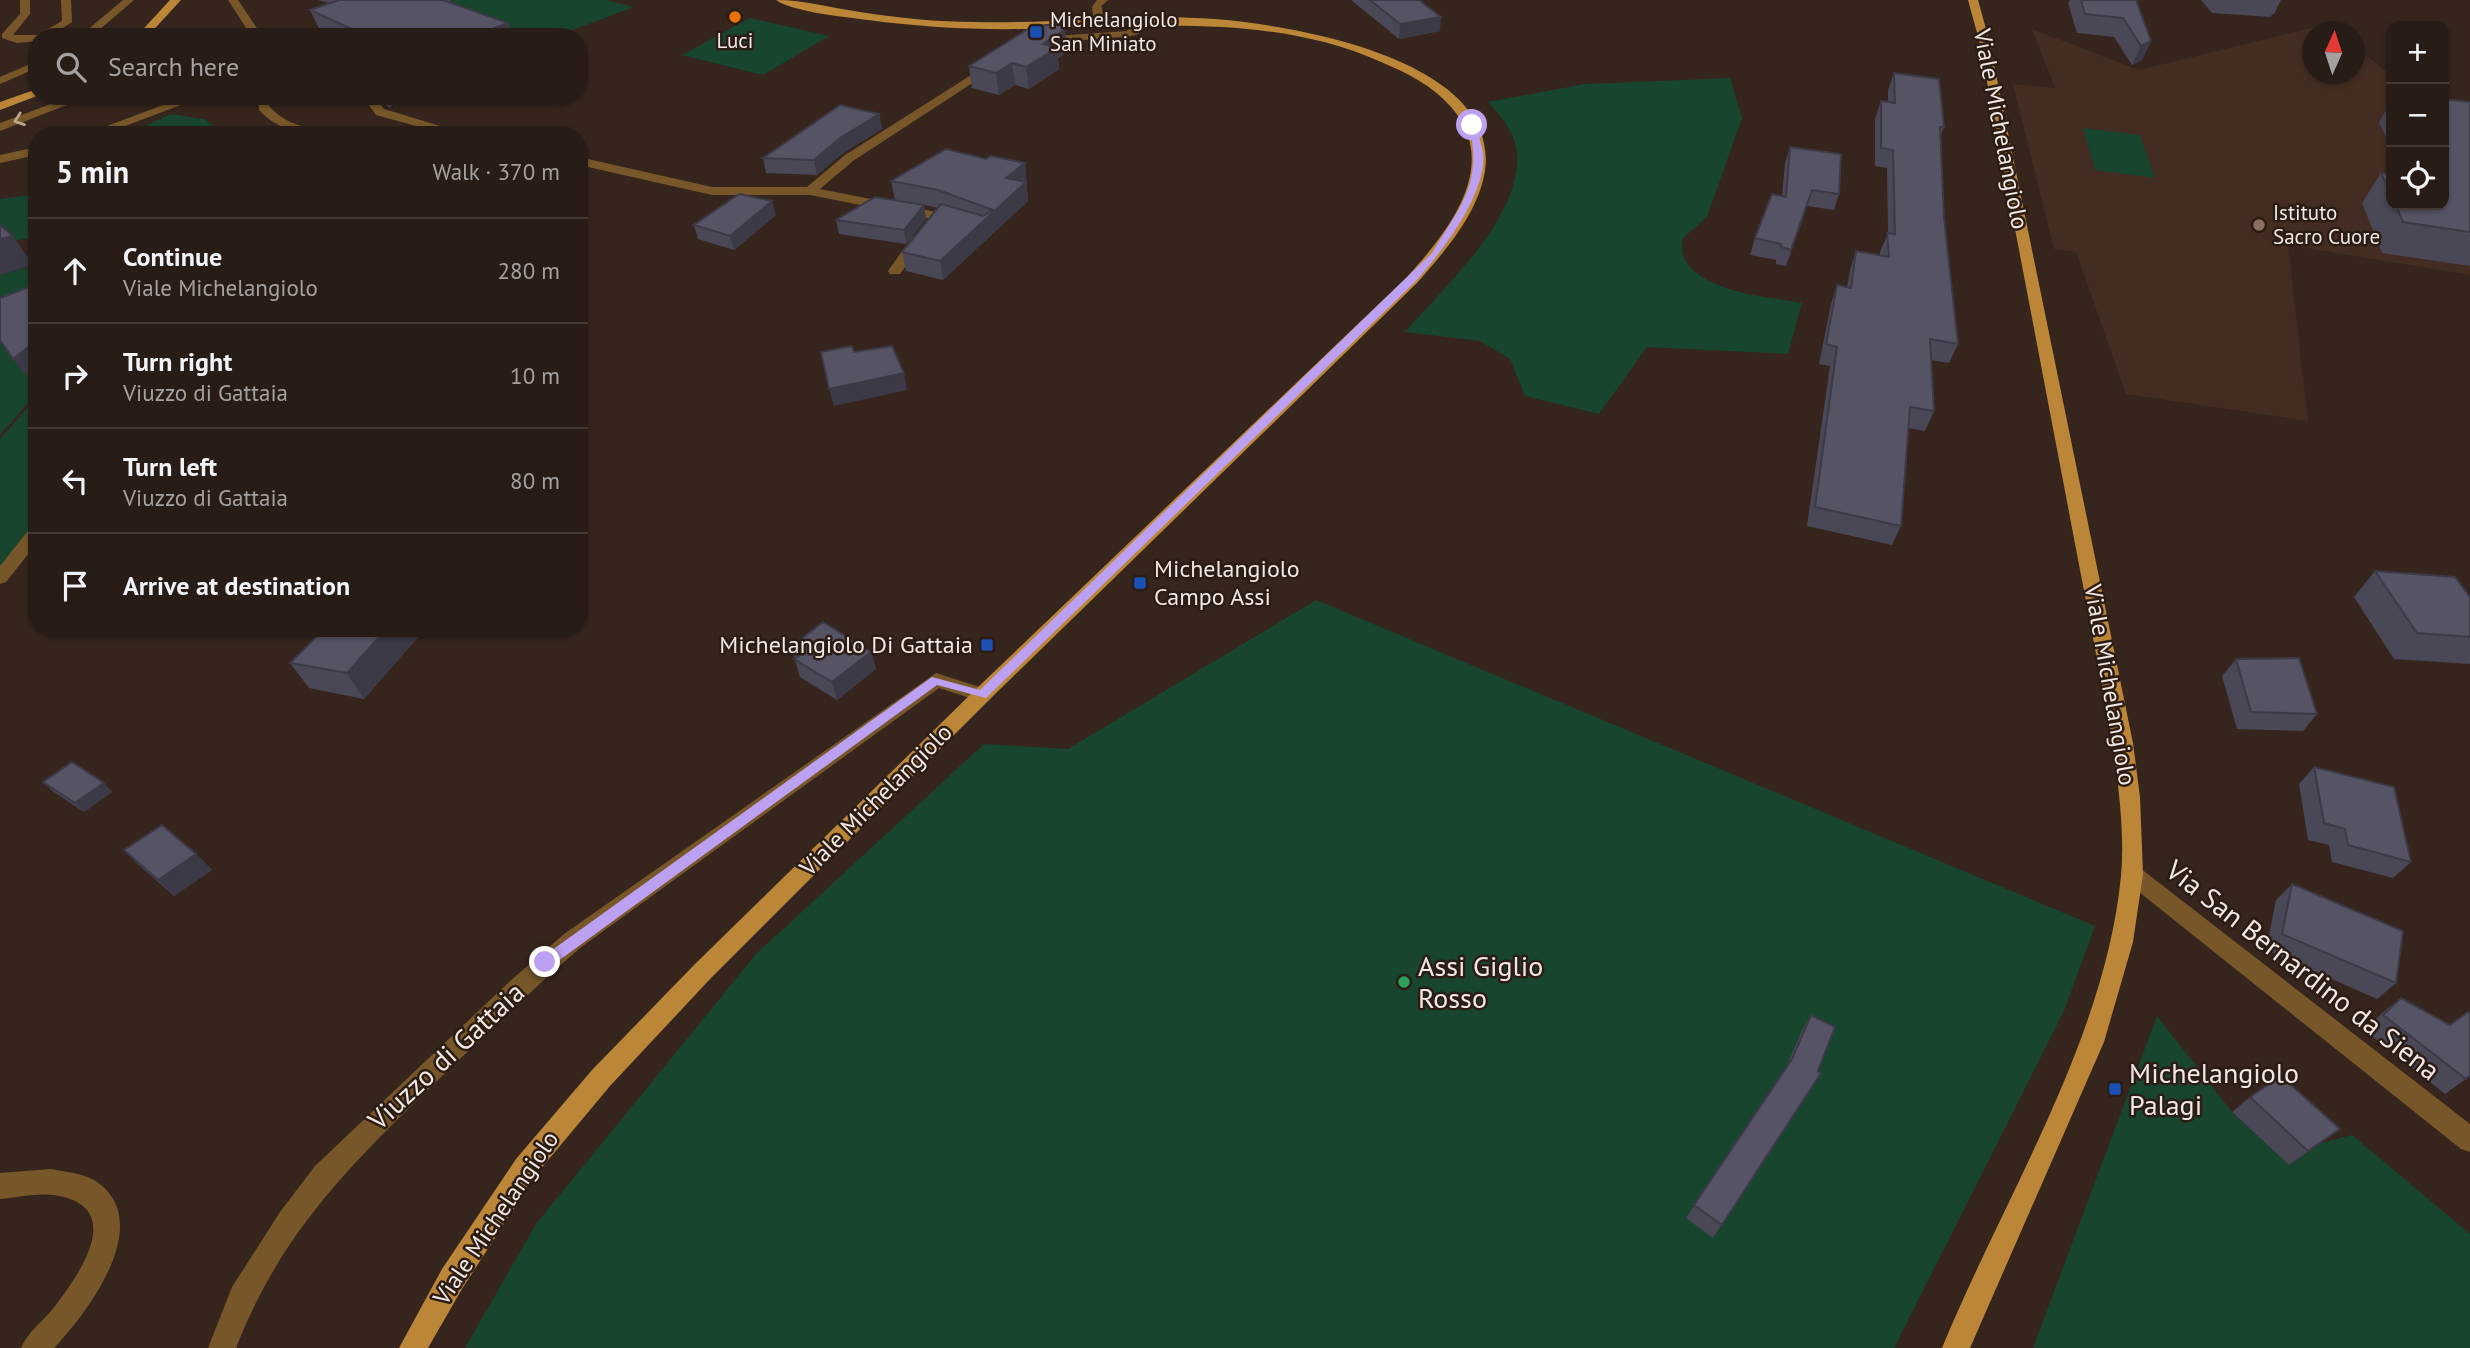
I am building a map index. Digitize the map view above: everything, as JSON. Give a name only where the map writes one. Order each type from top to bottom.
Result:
[{"type":"main road","points":[[150,28],[176,0]]},
{"type":"main road","name":"Viale Michelangiolo","points":[[413,1348],[452,1279],[526,1168],[562,1121],[704,971],[982,695],[1412,280],[1436,254],[1455,225],[1472,191],[1479,165],[1477,141],[1472,125],[1462,111],[1420,76],[1365,50],[1279,28],[1214,22],[1141,22],[1100,10],[971,25],[854,14],[781,0]]},
{"type":"main road","name":"Viale Michelangiolo","points":[[1956,1348],[2092,1042],[2122,942],[2132,874],[2130,797],[2123,743],[1984,40],[1973,0]]},
{"type":"main road","points":[[0,106],[28,95]]},
{"type":"street","points":[[25,0],[24,13],[6,36],[17,40],[28,38]]},
{"type":"street","points":[[55,28],[66,22],[66,0]]},
{"type":"street","points":[[95,28],[129,0]]},
{"type":"street","points":[[233,0],[252,28]]},
{"type":"street","points":[[1031,42],[1128,34],[1135,32],[1141,22]]},
{"type":"street","points":[[810,191],[849,158],[1007,57]]},
{"type":"street","points":[[0,81],[28,68]]},
{"type":"street","points":[[0,127],[60,105]]},
{"type":"street","points":[[114,126],[174,105]]},
{"type":"street","points":[[263,105],[268,115],[289,126]]},
{"type":"street","points":[[375,105],[380,112],[431,126]]},
{"type":"street","points":[[0,159],[28,152]]},
{"type":"street","points":[[588,163],[712,191],[810,191],[940,215],[974,225]]},
{"type":"street","points":[[895,271],[940,215]]},
{"type":"street","points":[[0,578],[28,542]]},
{"type":"street","name":"Viuzzo di Gattaia","points":[[222,1348],[242,1297],[289,1221],[324,1175],[355,1142],[545,962],[936,680],[982,695]]},
{"type":"street","name":"Via San Bernardino da Siena","points":[[2132,874],[2470,1140]]},
{"type":"street","points":[[0,1185],[37,1179],[74,1183],[94,1194],[106,1215],[107,1236],[83,1294],[62,1323],[35,1348]]},
{"type":"shaded area","name":"Istituto Sacro Cuore","points":[[2032,29],[2139,70],[2302,30],[2302,84],[2365,84],[2365,55],[2386,71],[2386,210],[2449,210],[2449,187],[2470,109],[2470,275],[2288,245],[2308,421],[2126,394],[2076,252],[2054,249],[2013,84],[2055,88]]},
{"type":"green space","points":[[454,0],[606,0],[634,7],[578,28],[454,28],[414,16]]},
{"type":"green space","points":[[750,18],[829,36],[763,75],[682,55]]},
{"type":"green space","points":[[1730,78],[1742,118],[1707,217],[1682,239],[1683,255],[1694,271],[1722,287],[1802,303],[1788,354],[1647,347],[1599,414],[1525,396],[1510,359],[1480,341],[1405,332],[1478,250],[1507,202],[1515,177],[1516,145],[1507,125],[1488,102],[1585,84]]},
{"type":"green space","points":[[171,114],[204,119],[214,126],[145,126]]},
{"type":"green space","points":[[2083,128],[2140,135],[2155,178],[2095,170]]},
{"type":"green space","points":[[28,195],[28,238],[6,242],[0,234],[0,199]]},
{"type":"green space","points":[[28,267],[28,403],[0,435],[0,275]]},
{"type":"green space","points":[[28,407],[28,535],[0,568],[0,439]]},
{"type":"green space","name":"Assi Giglio Rosso","points":[[1316,600],[2095,926],[2064,1011],[1894,1348],[465,1348],[536,1224],[757,953],[984,744],[1068,749]]},
{"type":"green space","points":[[2157,1016],[2232,1112],[2289,1165],[2321,1143],[2352,1135],[2470,1234],[2470,1348],[2033,1348]]},
{"type":"building","points":[[339,0],[443,0],[508,23],[495,28],[349,28],[310,10]]},
{"type":"building","points":[[1370,0],[1419,0],[1441,17],[1400,24]]},
{"type":"building","points":[[2081,0],[2136,0],[2151,41],[2141,46],[2123,18],[2085,14]]},
{"type":"building","points":[[1061,24],[1065,30],[1043,44],[1057,48],[1026,67],[1012,63],[996,73],[969,66],[1033,26]]},
{"type":"building","points":[[1894,73],[1939,79],[1944,127],[1940,127],[1944,218],[1958,344],[1930,339],[1934,411],[1910,407],[1901,526],[1815,507],[1837,347],[1826,344],[1837,285],[1851,288],[1856,251],[1889,257],[1887,233],[1895,234],[1893,150],[1881,148],[1881,101],[1895,103]]},
{"type":"building","points":[[2449,100],[2470,102],[2470,232],[2403,222],[2398,210],[2449,210]]},
{"type":"building","points":[[840,105],[879,114],[840,138],[814,160],[763,158]]},
{"type":"building","points":[[1790,147],[1841,154],[1839,194],[1812,190],[1791,250],[1781,247],[1781,244],[1755,238],[1772,194],[1786,197]]},
{"type":"building","points":[[946,149],[986,159],[991,156],[1025,163],[1006,178],[1026,182],[940,261],[902,252],[941,204],[983,216],[993,210],[938,190],[891,181]]},
{"type":"building","points":[[739,194],[772,201],[730,236],[694,225]]},
{"type":"building","points":[[875,197],[924,205],[904,230],[836,220]]},
{"type":"building","points":[[0,225],[13,236],[0,239]]},
{"type":"building","points":[[28,287],[28,347],[13,359],[0,340],[0,298]]},
{"type":"building","points":[[852,346],[854,352],[892,346],[904,373],[829,389],[821,352]]},
{"type":"building","points":[[2375,571],[2455,577],[2470,597],[2470,637],[2417,633]]},
{"type":"building","points":[[823,622],[871,652],[832,682],[794,659],[802,654],[791,647]]},
{"type":"building","points":[[316,637],[379,637],[347,673],[290,663]]},
{"type":"building","points":[[2299,658],[2317,714],[2251,712],[2236,659]]},
{"type":"building","points":[[72,762],[104,783],[75,803],[43,782]]},
{"type":"building","points":[[2314,767],[2394,787],[2411,862],[2348,845],[2345,829],[2324,823]]},
{"type":"building","points":[[162,825],[196,854],[158,880],[124,850]]},
{"type":"building","points":[[2292,884],[2403,931],[2396,983],[2282,934]]},
{"type":"building","points":[[2401,998],[2450,1025],[2470,1013],[2470,1075],[2466,1079],[2383,1015]]},
{"type":"building","points":[[1811,1015],[1835,1027],[1818,1071],[1821,1073],[1722,1225],[1694,1205],[1792,1059]]},
{"type":"building","points":[[2281,1076],[2340,1129],[2308,1151],[2250,1097]]},
{"type":"place","name":"Luci","points":[[735,17]]},
{"type":"place","name":"Michelangiolo San Miniato","points":[[1036,32]]},
{"type":"place","name":"Istituto Sacro Cuore","points":[[2259,225]]},
{"type":"place","name":"Michelangiolo Campo Assi","points":[[1140,583]]},
{"type":"place","name":"Michelangiolo Di Gattaia","points":[[987,645]]},
{"type":"place","name":"Assi Giglio Rosso","points":[[1404,982]]},
{"type":"place","name":"Michelangiolo Palagi","points":[[2115,1089]]},
{"type":"route","points":[[545,962],[936,680],[982,695],[1069,615],[1436,254],[1455,225],[1472,191],[1479,154],[1472,125]]}]
